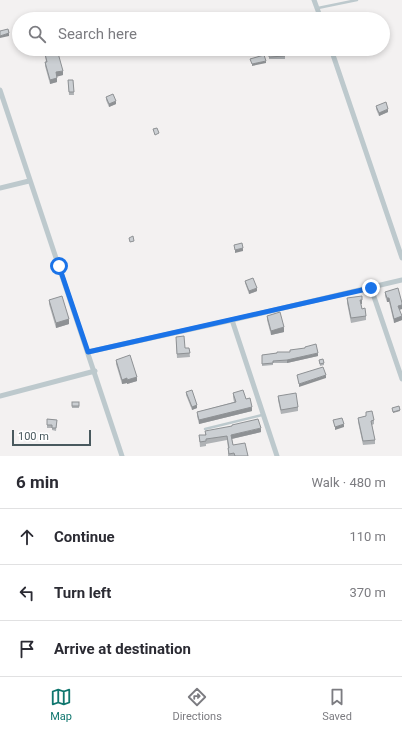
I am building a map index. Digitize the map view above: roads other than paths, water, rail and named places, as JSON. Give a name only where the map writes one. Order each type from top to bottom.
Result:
[{"type":"street","points":[[314,0],[318,12]]},
{"type":"street","points":[[333,56],[402,258]]},
{"type":"street","points":[[0,90],[29,181],[95,371],[122,456]]},
{"type":"street","points":[[0,188],[29,181]]},
{"type":"street","points":[[88,352],[402,280]]},
{"type":"street","points":[[371,288],[402,379]]},
{"type":"street","points":[[232,320],[277,456]]},
{"type":"street","points":[[0,396],[95,371]]},
{"type":"lane","points":[[317,9],[357,0]]},
{"type":"lane","points":[[205,429],[263,415]]}]
